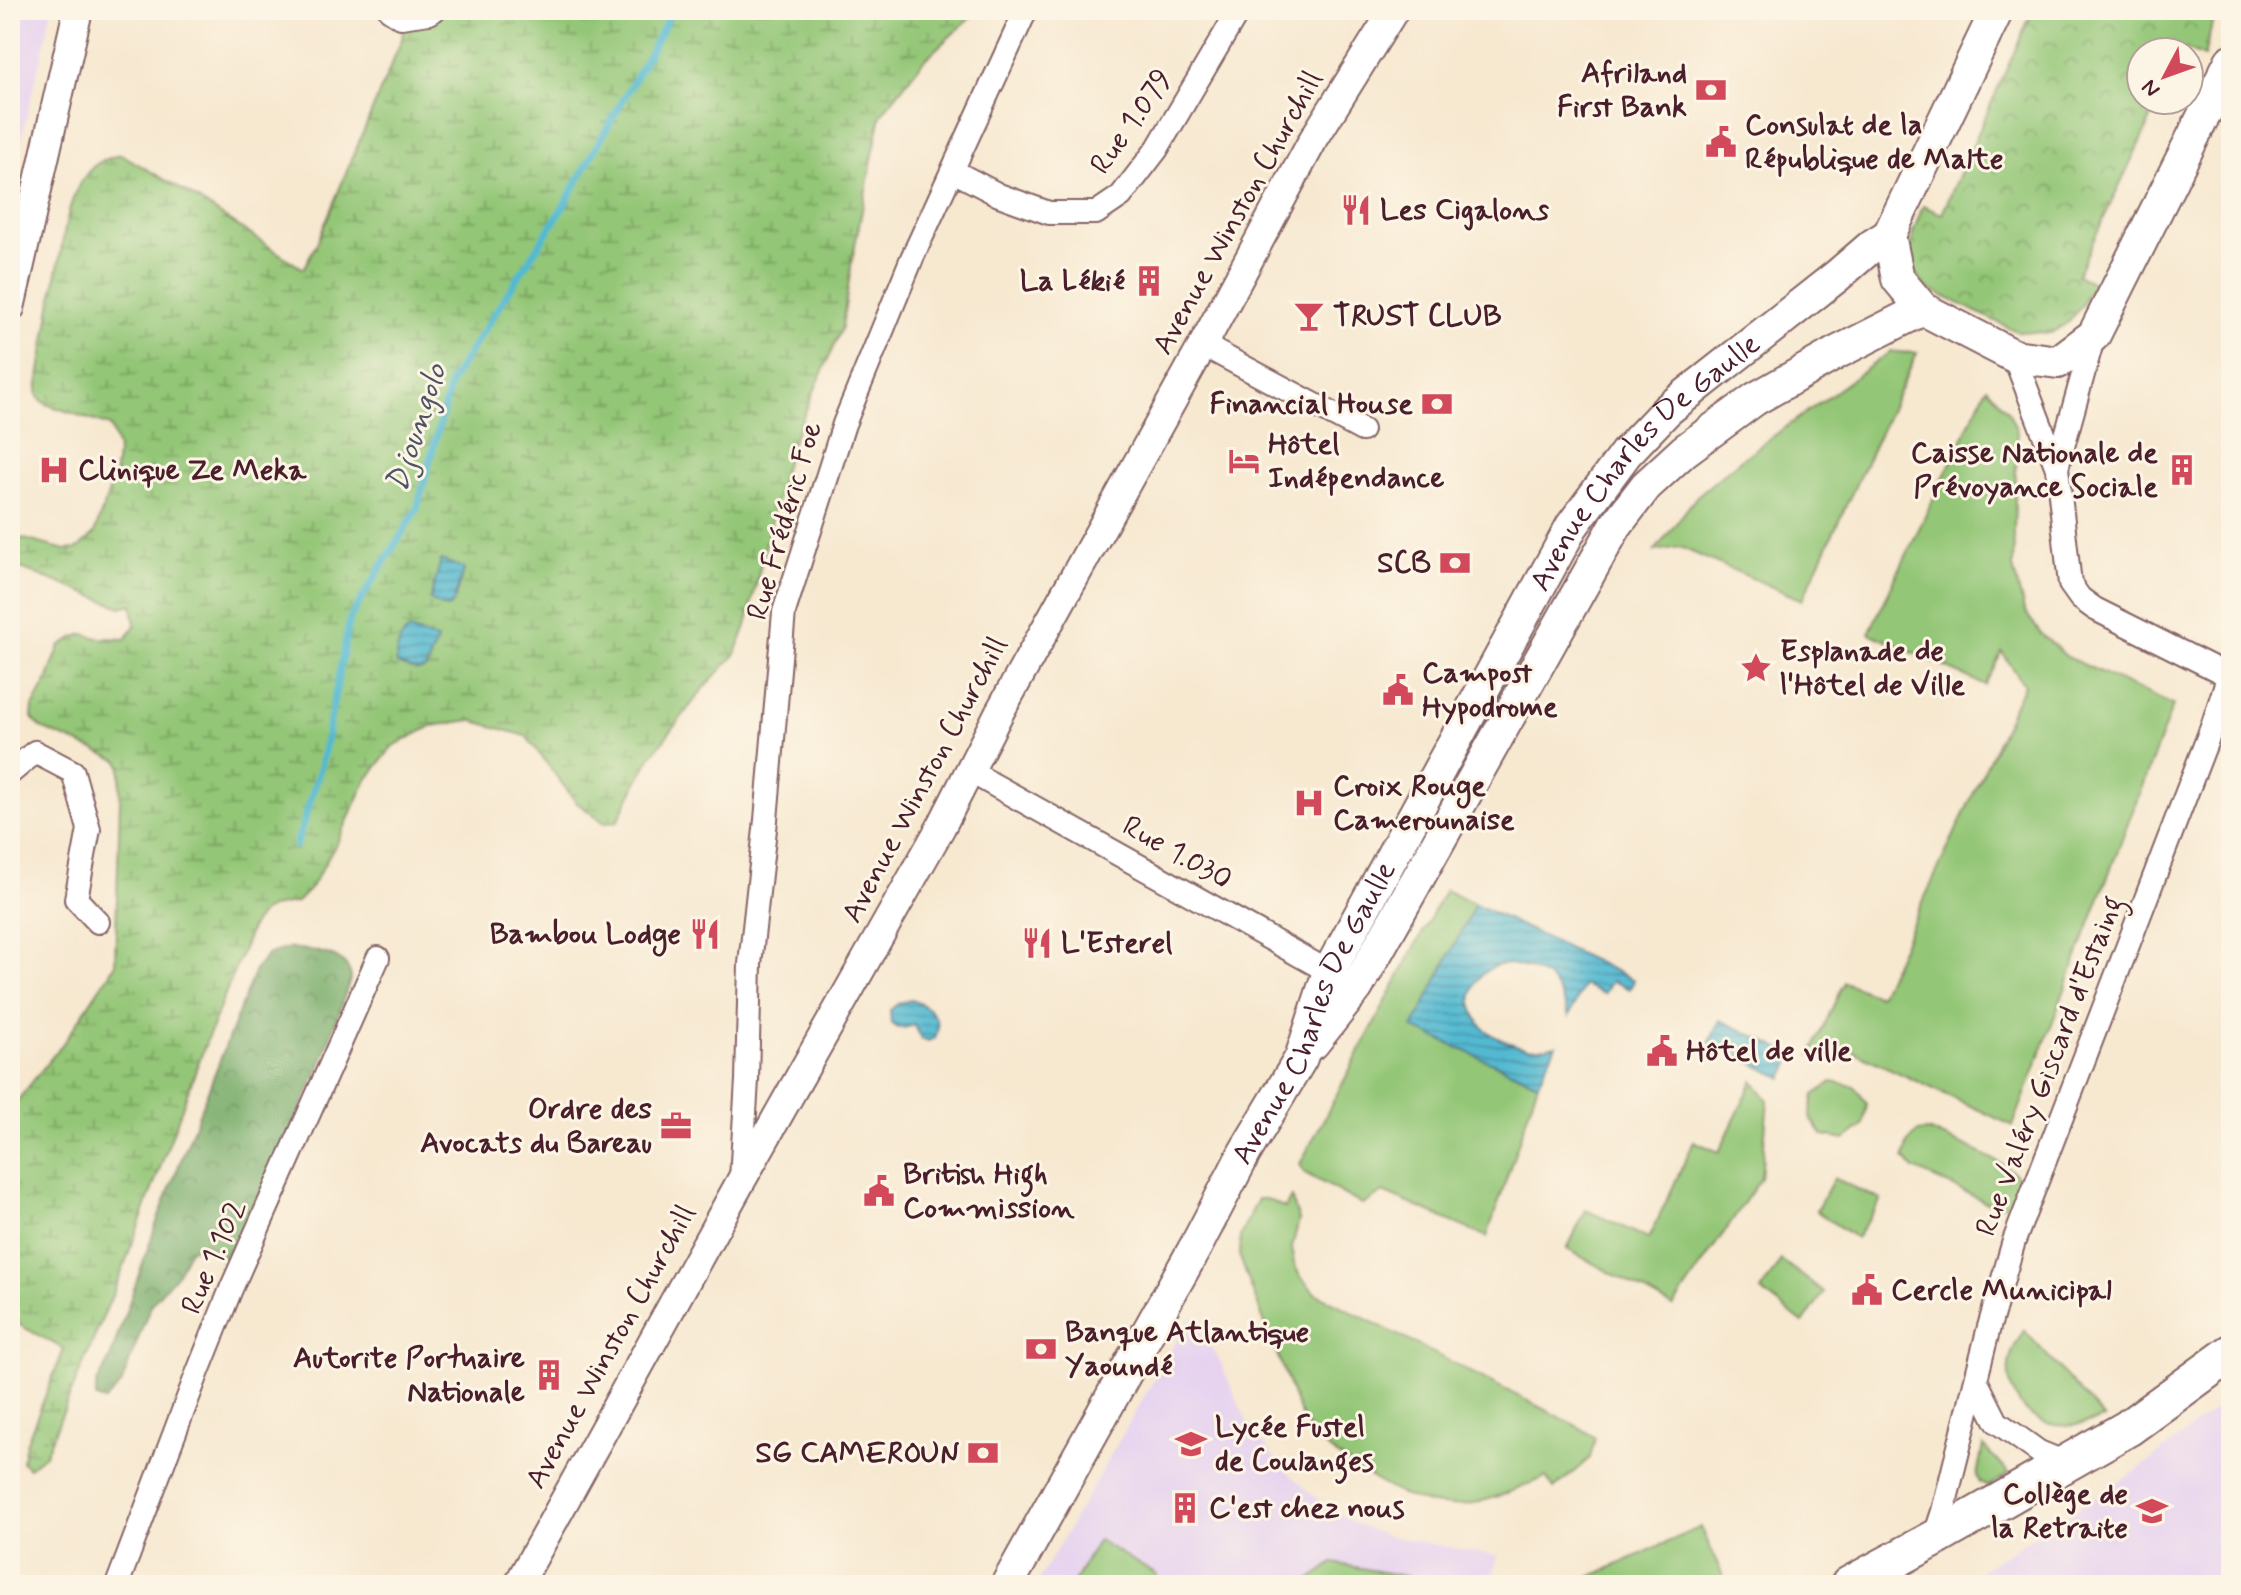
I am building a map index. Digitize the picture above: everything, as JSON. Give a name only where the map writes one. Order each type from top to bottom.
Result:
[{"type":"highway","points":[[1849,1585],[2128,1428],[2231,1353]]},
{"type":"main road","points":[[1997,10],[1889,235],[1898,279],[1923,309],[2014,356],[2058,362],[2094,335],[2231,61]]},
{"type":"main road","name":"Avenue Charles De Gaulle","points":[[1301,1058],[1329,972],[1572,526],[1626,453],[1667,410],[1889,235]]},
{"type":"main road","name":"Avenue Charles De Gaulle","points":[[1007,1585],[1245,1152],[1301,1058],[1357,987],[1616,525],[1646,486],[1684,451],[1755,399],[1923,309]]},
{"type":"street","points":[[10,308],[78,10]]},
{"type":"street","points":[[396,14],[429,13],[434,10]]},
{"type":"street","name":"Rue Frédéric Foe","points":[[741,1181],[750,964],[784,612],[844,424],[912,258],[1026,10]]},
{"type":"street","name":"Rue 1.079","points":[[953,171],[999,195],[1049,213],[1096,213],[1121,196],[1157,149],[1239,10]]},
{"type":"street","name":"Avenue Winston Churchill","points":[[518,1585],[941,827],[1313,140],[1394,10]]},
{"type":"street","points":[[2057,468],[2094,335]]},
{"type":"street","points":[[1203,345],[1362,430]]},
{"type":"street","points":[[2014,356],[2057,468],[2070,584],[2080,598],[2095,609],[2229,671]]},
{"type":"street","name":"Rue Valéry Giscard d'Estaing","points":[[1934,1539],[2014,1241],[2212,727],[2229,671]]},
{"type":"street","points":[[10,773],[35,752],[73,772],[89,829],[76,899],[98,922]]},
{"type":"street","name":"Rue 1.030","points":[[969,771],[1357,987]]},
{"type":"street","name":"Rue 1.102","points":[[117,1585],[231,1289],[378,958]]},
{"type":"street","points":[[1976,1380],[1997,1422],[2039,1452],[2068,1464]]},
{"type":"shaded area","points":[[10,10],[51,10],[10,183]]},
{"type":"shaded area","name":"Lycée Fustel de Coulanges","points":[[1190,1317],[1218,1358],[1248,1424],[1280,1465],[1322,1503],[1356,1524],[1388,1536],[1498,1556],[1491,1585],[1452,1585],[1334,1563],[1303,1585],[1036,1585]]},
{"type":"shaded area","name":"Collège de la Retraite","points":[[2231,1397],[2231,1585],[1957,1585],[2135,1472]]},
{"type":"green space","points":[[381,10],[979,10],[924,60],[881,115],[842,327],[789,449],[746,626],[735,655],[705,687],[649,759],[617,822],[604,823],[576,802],[526,736],[471,720],[432,726],[393,746],[366,781],[339,839],[310,889],[297,902],[263,912],[252,926],[121,1274],[45,1455],[29,1468],[22,1462],[26,1444],[64,1349],[10,1320],[10,1110],[67,1038],[115,965],[121,766],[118,760],[41,728],[32,718],[33,707],[60,646],[84,634],[126,639],[135,625],[132,604],[121,607],[10,564],[10,535],[65,550],[77,549],[94,534],[114,477],[118,448],[110,426],[46,404],[38,397],[68,215],[79,185],[92,167],[121,154],[189,194],[303,269],[317,243],[402,39],[403,30]]},
{"type":"green space","points":[[2033,10],[2214,10],[2205,53],[2205,36],[2125,36],[2125,116],[2152,116],[2077,275],[2093,283],[2070,321],[2051,333],[2016,331],[1927,288],[1912,269],[1910,254],[1913,232],[1923,206],[1942,214]]},
{"type":"green space","points":[[1890,352],[1917,353],[1802,600],[1680,547],[1655,551],[1697,496],[1739,461]]},
{"type":"green space","points":[[1987,387],[2008,411],[2017,431],[2013,567],[2024,610],[2041,634],[2067,657],[2173,705],[2013,1126],[1850,1050],[1811,1055],[1844,982],[1879,996],[2024,685],[2002,652],[1985,685],[1869,633]]},
{"type":"green space","points":[[1445,890],[1475,904],[1414,1028],[1538,1083],[1487,1237],[1383,1192],[1363,1205],[1305,1173],[1300,1164]]},
{"type":"green space","points":[[289,948],[335,957],[348,968],[351,977],[322,1061],[237,1256],[227,1260],[203,1242],[189,1251],[178,1273],[151,1304],[121,1385],[105,1401],[96,1398],[96,1385],[110,1358],[158,1219],[255,970],[268,954]]},
{"type":"green space","points":[[1753,1081],[1768,1100],[1761,1178],[1673,1307],[1567,1249],[1586,1210],[1649,1239],[1694,1141],[1719,1152]]},
{"type":"green space","points":[[1832,1082],[1854,1086],[1867,1104],[1863,1126],[1845,1139],[1823,1135],[1810,1117],[1814,1095]]},
{"type":"green space","points":[[1930,1131],[1993,1160],[2014,1174],[2019,1180],[2019,1187],[2010,1203],[1995,1206],[1914,1169],[1904,1158],[1907,1144],[1917,1132]]},
{"type":"green space","points":[[1834,1178],[1881,1200],[1856,1238],[1816,1211]]},
{"type":"green space","points":[[1291,1197],[1299,1220],[1292,1247],[1294,1264],[1315,1293],[1581,1428],[1595,1438],[1590,1458],[1554,1489],[1546,1477],[1491,1498],[1448,1506],[1405,1496],[1326,1446],[1313,1434],[1298,1409],[1239,1255],[1240,1236],[1258,1199],[1267,1199],[1285,1208]]},
{"type":"green space","points":[[1781,1260],[1824,1292],[1803,1323],[1761,1291]]},
{"type":"green space","points":[[2024,1330],[2104,1418],[2079,1425],[2054,1425],[2043,1422],[2023,1408],[2012,1389],[2009,1369],[2013,1351]]},
{"type":"green space","points":[[1983,1446],[2009,1473],[1988,1487],[1980,1483],[1977,1476]]},
{"type":"green space","points":[[1701,1527],[1727,1585],[1572,1585]]},
{"type":"green space","points":[[1098,1540],[1157,1575],[1151,1585],[1072,1585]]},
{"type":"green space","points":[[1333,1563],[1452,1585],[1303,1585]]},
{"type":"water","points":[[441,560],[464,570],[452,605],[447,608],[430,600]]},
{"type":"water","points":[[409,630],[437,640],[423,670],[412,670],[397,664],[398,645]]},
{"type":"water","points":[[1475,904],[1634,980],[1630,989],[1612,981],[1604,994],[1584,985],[1569,1016],[1556,987],[1541,974],[1508,964],[1493,967],[1481,976],[1474,988],[1472,1001],[1475,1016],[1485,1029],[1502,1040],[1523,1047],[1556,1045],[1538,1083],[1413,1028]]},
{"type":"water","points":[[911,1000],[933,1014],[938,1025],[935,1038],[928,1041],[922,1039],[914,1025],[899,1028],[891,1023],[890,1010],[899,1003]]},
{"type":"water","points":[[1720,1020],[1794,1055],[1783,1078],[1709,1043]]},
{"type":"waterway","name":"Djoungolo","points":[[296,846],[321,766],[350,618],[417,509],[451,381],[562,209],[673,10]]},
{"type":"place","name":"Afriland First Bank","points":[[1711,90]]},
{"type":"place","name":"Consulat de la République de Malte","points":[[1721,142]]},
{"type":"place","name":"Les Cigalons","points":[[1356,210]]},
{"type":"place","name":"La Lékié","points":[[1149,281]]},
{"type":"place","name":"TRUST CLUB","points":[[1309,316]]},
{"type":"place","name":"Financial House","points":[[1437,404]]},
{"type":"place","name":"Hôtel Indépendance","points":[[1244,461]]},
{"type":"place","name":"Clinique Ze Meka","points":[[54,470]]},
{"type":"place","name":"Caisse Nationale de Prévoyance Sociale","points":[[2182,470]]},
{"type":"place","name":"SCB","points":[[1455,563]]},
{"type":"place","name":"Esplanade de l'Hôtel de Ville","points":[[1756,668]]},
{"type":"place","name":"Campost Hypodrome","points":[[1398,690]]},
{"type":"place","name":"Croix Rouge Camerounaise","points":[[1309,803]]},
{"type":"place","name":"Bambou Lodge","points":[[705,934]]},
{"type":"place","name":"L'Esterel","points":[[1037,943]]},
{"type":"place","name":"Hôtel de ville","points":[[1662,1051]]},
{"type":"place","name":"Ordre des Avocats du Bareau","points":[[676,1126]]},
{"type":"place","name":"British High Commission","points":[[879,1191]]},
{"type":"place","name":"Cercle Municipal","points":[[1867,1290]]},
{"type":"place","name":"Banque Atlantique Yaoundé","points":[[1041,1349]]},
{"type":"place","name":"Autorite Portuaire Nationale","points":[[549,1375]]},
{"type":"place","name":"Lycée Fustel de Coulanges","points":[[1191,1444]]},
{"type":"place","name":"SG CAMEROUN","points":[[983,1453]]},
{"type":"place","name":"C'est chez nous","points":[[1185,1508]]},
{"type":"place","name":"Collège de la Retraite","points":[[2152,1511]]}]
